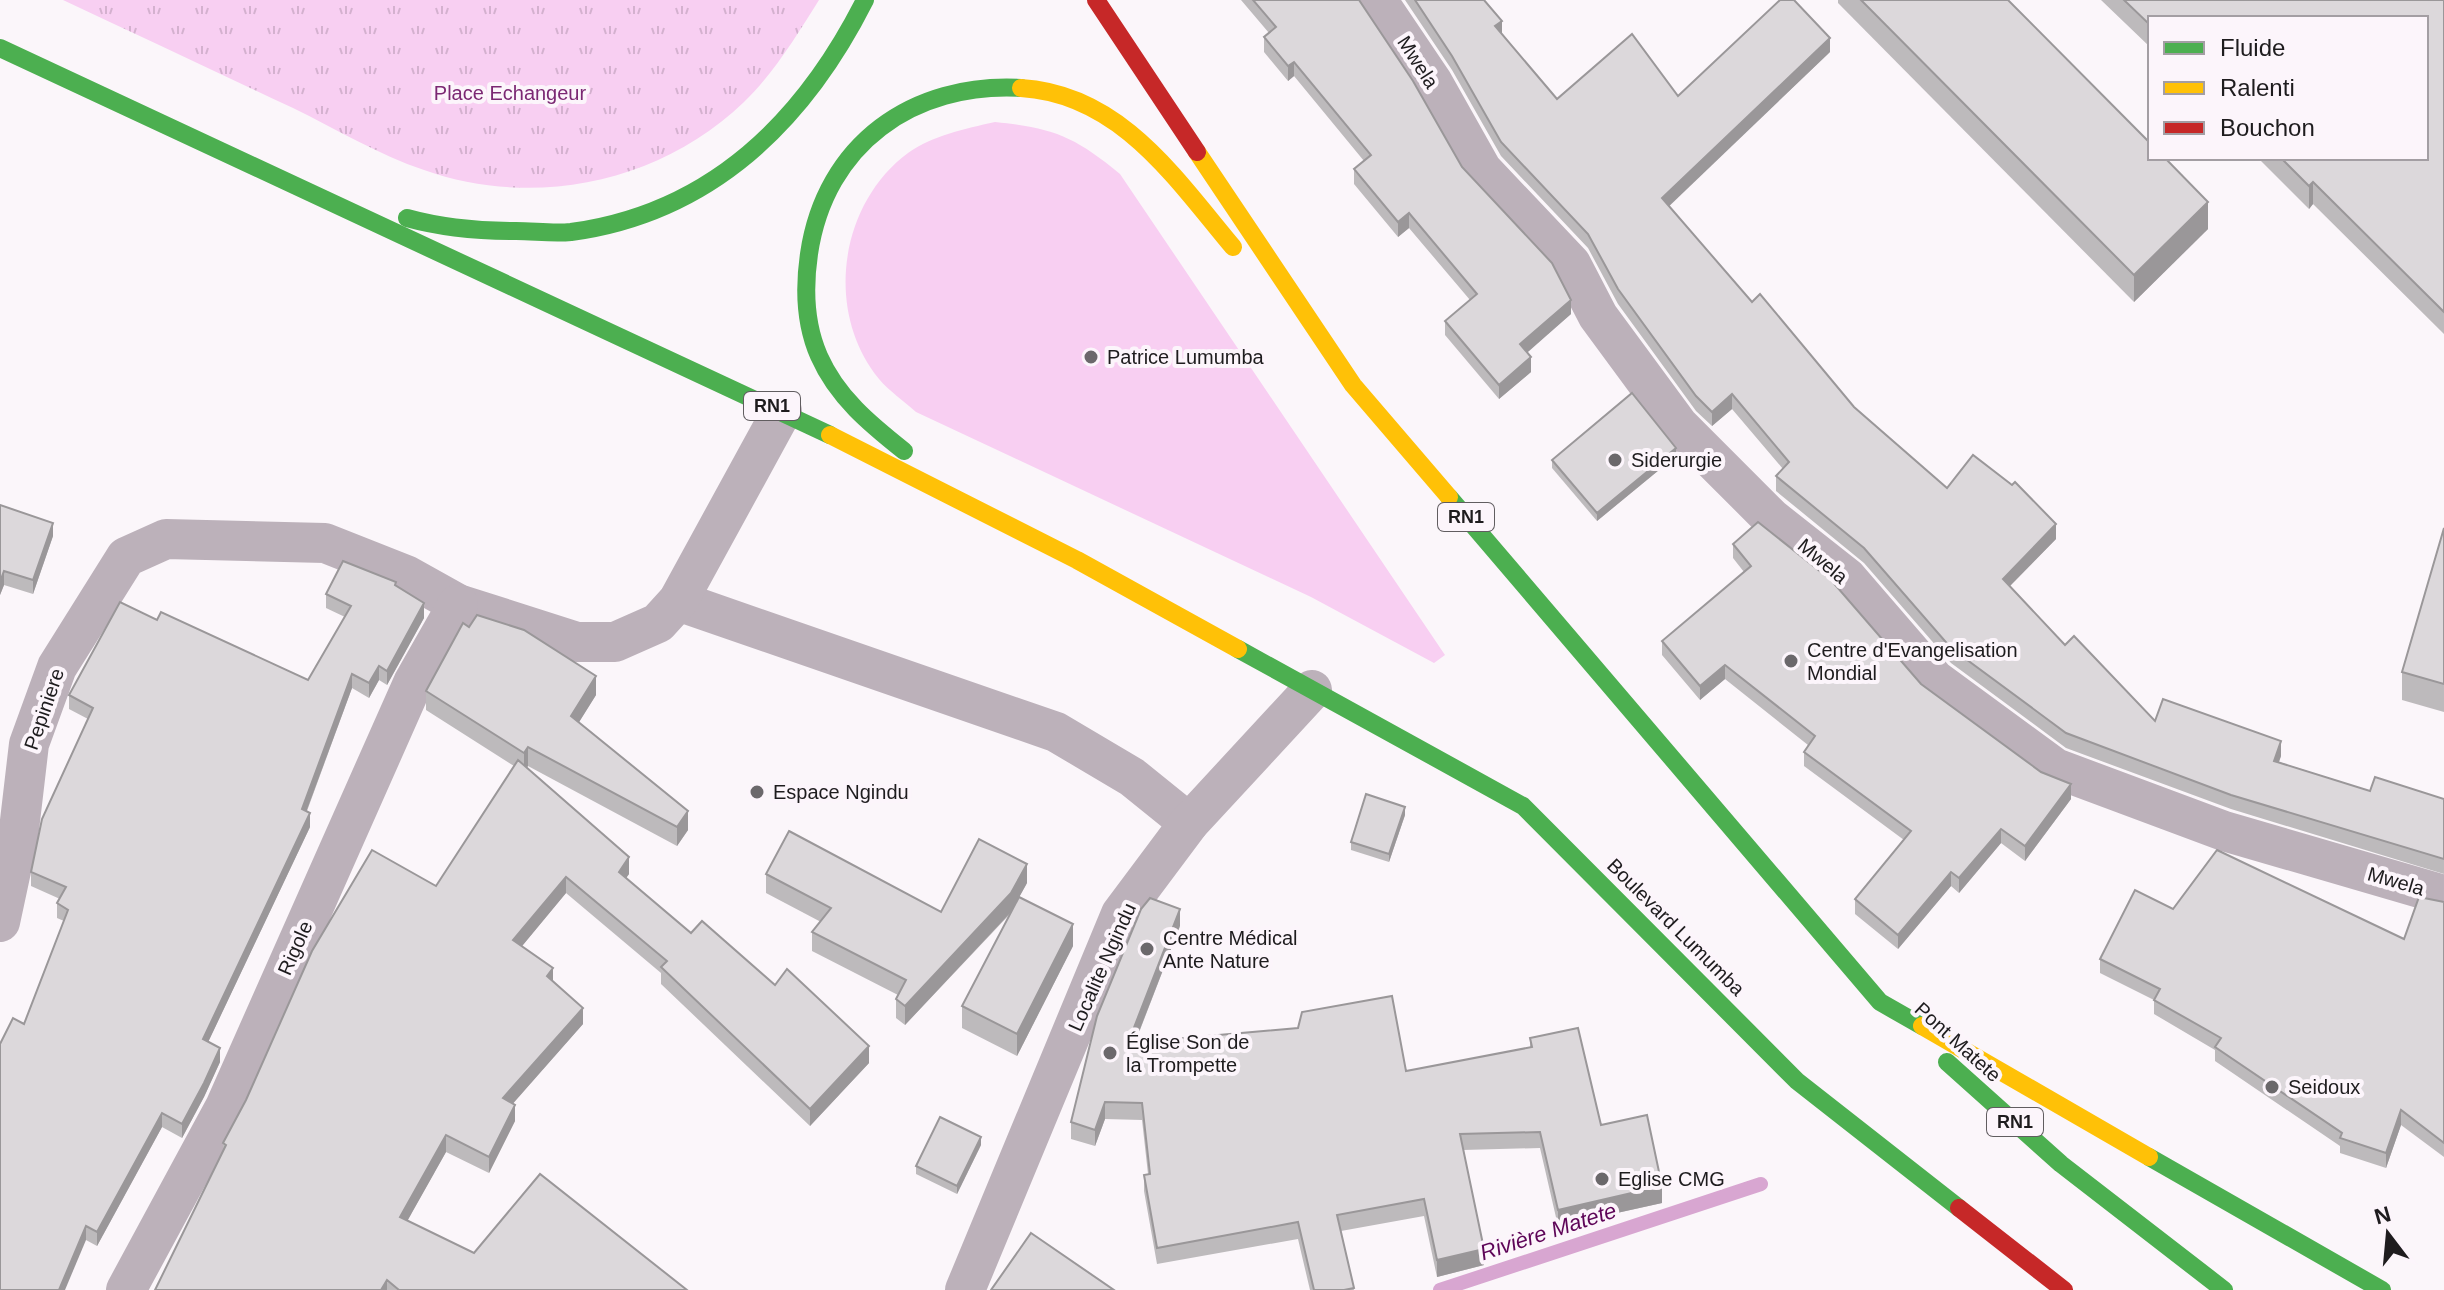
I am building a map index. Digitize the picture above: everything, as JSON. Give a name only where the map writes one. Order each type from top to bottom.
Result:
[{"type":"highway","points":[[286,179],[420,222],[480,231],[574,232],[640,217],[696,193],[795,114],[831,68],[865,0]]},
{"type":"highway","name":"RN1","points":[[1096,0],[1353,385],[1880,1002]]},
{"type":"highway","name":"RN1","points":[[0,48],[782,411],[1077,560],[1312,690]]},
{"type":"highway","points":[[1077,560],[906,451],[856,414],[822,363],[805,304],[807,243],[828,185],[864,137],[915,103],[972,85],[1032,86],[1090,104],[1139,139],[1353,385]]},
{"type":"highway","name":"Boulevard Lumumba","points":[[1312,690],[1523,806],[1797,1081],[2064,1290]]},
{"type":"highway","points":[[1880,1002],[2382,1290]]},
{"type":"highway","name":"Pont Matete","points":[[1880,1002],[2061,1164],[2154,1239],[2224,1290]]},
{"type":"street","name":"Mwela","points":[[1377,0],[1433,83],[1482,170],[1571,264],[1598,316],[1679,426],[1771,518],[1847,578],[1935,680],[2055,768],[2224,831],[2444,895]]},
{"type":"street","points":[[458,604],[577,642],[615,642],[658,623],[678,601],[782,411]]},
{"type":"street","name":"Pepiniere","points":[[0,922],[18,838],[29,744],[57,667],[126,557],[166,539],[325,543],[406,575],[458,604]]},
{"type":"street","points":[[678,601],[1056,732],[1132,777],[1189,823]]},
{"type":"street","name":"Rigole","points":[[126,1290],[225,1107],[413,683],[458,604]]},
{"type":"street","name":"Localite Ngindu","points":[[965,1290],[1121,914],[1189,823],[1312,690]]},
{"type":"green space","name":"Place Echangeur","points":[[63,0],[819,0],[765,79],[711,130],[674,152],[635,169],[594,181],[551,187],[509,187],[466,182],[391,157]]},
{"type":"green space","points":[[995,122],[1033,127],[1062,136],[1076,142],[1120,174],[1445,655],[1434,663],[1311,597],[916,412],[879,379],[862,352],[851,323],[846,291],[847,260],[854,229],[867,200],[885,175],[908,153],[950,133]]},
{"type":"building","points":[[1253,0],[1359,0],[1413,81],[1462,167],[1552,263],[1571,300],[1520,344],[1531,357],[1499,385],[1445,321],[1477,294],[1409,213],[1398,222],[1354,169],[1371,155],[1294,62],[1288,66],[1264,37],[1276,27]]},
{"type":"building","points":[[1415,0],[1484,0],[1502,21],[1495,26],[1557,99],[1632,34],[1678,96],[1780,0],[1794,0],[1830,38],[1662,198],[1752,302],[1760,294],[1854,407],[1947,488],[1973,455],[2012,485],[2015,482],[2056,524],[2003,579],[2065,645],[2074,636],[2155,721],[2163,699],[2281,741],[2274,761],[2370,791],[2375,777],[2444,799],[2444,859],[2231,795],[2066,733],[1951,648],[1864,548],[1776,476],[1789,462],[1732,394],[1712,412],[1696,396],[1618,289],[1588,234],[1501,142],[1452,56]]},
{"type":"building","points":[[1861,0],[2008,0],[2148,141],[2148,160],[2167,160],[2208,202],[2134,275]]},
{"type":"building","points":[[2124,0],[2444,0],[2444,312],[2313,182],[2309,186],[2283,160],[2428,160],[2428,16],[2148,16],[2148,23]]},
{"type":"building","name":"Siderurgie","points":[[1632,393],[1676,448],[1597,513],[1552,460]]},
{"type":"building","points":[[0,505],[53,523],[33,580],[4,571],[0,582]]},
{"type":"building","points":[[1758,522],[1831,580],[1921,684],[2041,772],[2071,784],[2025,846],[2001,829],[1959,878],[1951,872],[1898,935],[1855,899],[1911,831],[1804,752],[1815,736],[1725,665],[1700,686],[1662,641],[1751,566],[1733,544]]},
{"type":"building","points":[[2444,528],[2444,684],[2402,672]]},
{"type":"building","points":[[343,561],[396,582],[395,585],[424,603],[387,671],[379,666],[369,683],[352,674],[302,809],[310,813],[203,1039],[220,1048],[204,1083],[182,1124],[162,1113],[97,1232],[86,1226],[59,1290],[0,1290],[0,1044],[13,1018],[24,1024],[68,910],[57,903],[66,887],[31,872],[42,819],[93,708],[69,695],[120,602],[157,620],[161,612],[308,680],[351,606],[326,594]]},
{"type":"building","points":[[477,615],[524,630],[596,676],[571,716],[688,811],[677,827],[528,747],[524,753],[426,691],[463,623],[469,627]]},
{"type":"building","points":[[518,760],[629,857],[619,872],[691,933],[702,921],[775,985],[787,969],[869,1046],[810,1109],[661,967],[667,961],[566,877],[513,940],[553,968],[547,976],[583,1008],[503,1098],[515,1105],[489,1157],[446,1135],[400,1217],[474,1253],[540,1174],[687,1290],[399,1290],[387,1280],[381,1290],[155,1290],[226,1145],[223,1143],[246,1100],[312,951],[372,850],[436,886]]},
{"type":"building","points":[[1366,794],[1405,807],[1389,854],[1351,842]]},
{"type":"building","points":[[789,831],[941,912],[979,839],[1027,864],[1011,893],[905,1006],[896,999],[906,980],[812,932],[831,908],[766,874]]},
{"type":"building","points":[[2217,850],[2404,939],[2419,897],[2444,902],[2444,1143],[2401,1110],[2386,1153],[2340,1138],[2342,1133],[2215,1047],[2221,1038],[2154,1000],[2160,989],[2100,959],[2135,890],[2173,909]]},
{"type":"building","points":[[1019,897],[1073,924],[1017,1034],[962,1006]]},
{"type":"building","points":[[1150,898],[1180,909],[1128,1043],[1298,1028],[1302,1012],[1392,996],[1406,1071],[1532,1047],[1530,1038],[1578,1028],[1601,1125],[1647,1115],[1662,1186],[1558,1210],[1540,1132],[1460,1134],[1484,1249],[1437,1260],[1424,1199],[1337,1215],[1354,1288],[1344,1290],[1314,1290],[1298,1222],[1157,1248],[1144,1175],[1150,1174],[1142,1103],[1105,1102],[1095,1130],[1071,1122],[1097,1016],[1141,909]]},
{"type":"building","points":[[940,1117],[981,1137],[957,1186],[916,1166]]},
{"type":"building","points":[[1031,1233],[1114,1290],[991,1290]]},
{"type":"waterway","name":"Rivière Matete","points":[[1440,1290],[1761,1184]]},
{"type":"traffic: fast","points":[[407,218],[475,230],[564,233],[621,222],[667,205],[709,182],[748,154],[782,122],[813,85],[841,44],[865,0]]},
{"type":"traffic: fast","points":[[0,48],[830,435]]},
{"type":"traffic: fast","points":[[904,451],[845,397],[826,371],[814,344],[808,319],[806,280],[818,215],[834,181],[855,152],[880,128],[911,109],[945,96],[982,89],[1021,88]]},
{"type":"traffic: fast","points":[[1449,497],[1880,1002],[1922,1026]]},
{"type":"traffic: fast","points":[[1238,649],[1523,806],[1797,1081],[1959,1208]]},
{"type":"traffic: fast","points":[[1947,1062],[2061,1164],[2224,1290]]},
{"type":"traffic: fast","points":[[2149,1157],[2382,1290]]},
{"type":"traffic: slow","points":[[1021,88],[1056,94],[1088,106],[1116,123],[1167,168],[1233,247]]},
{"type":"traffic: slow","points":[[1197,152],[1353,385],[1449,497]]},
{"type":"traffic: slow","points":[[830,435],[1077,560],[1238,649]]},
{"type":"traffic: slow","points":[[1922,1026],[2149,1157]]},
{"type":"traffic: jam","points":[[1096,0],[1197,152]]},
{"type":"traffic: jam","points":[[1959,1208],[2064,1290]]},
{"type":"place","name":"Patrice Lumumba","points":[[1091,357]]},
{"type":"place","name":"Siderurgie","points":[[1615,460]]},
{"type":"place","name":"Centre d'Evangelisation Mondial","points":[[1791,661]]},
{"type":"place","name":"Espace Ngindu","points":[[757,792]]},
{"type":"place","name":"Centre Médical Ante Nature","points":[[1147,949]]},
{"type":"place","name":"Église Son de la Trompette","points":[[1110,1053]]},
{"type":"place","name":"Seidoux","points":[[2272,1087]]},
{"type":"place","name":"Eglise CMG","points":[[1602,1179]]}]
